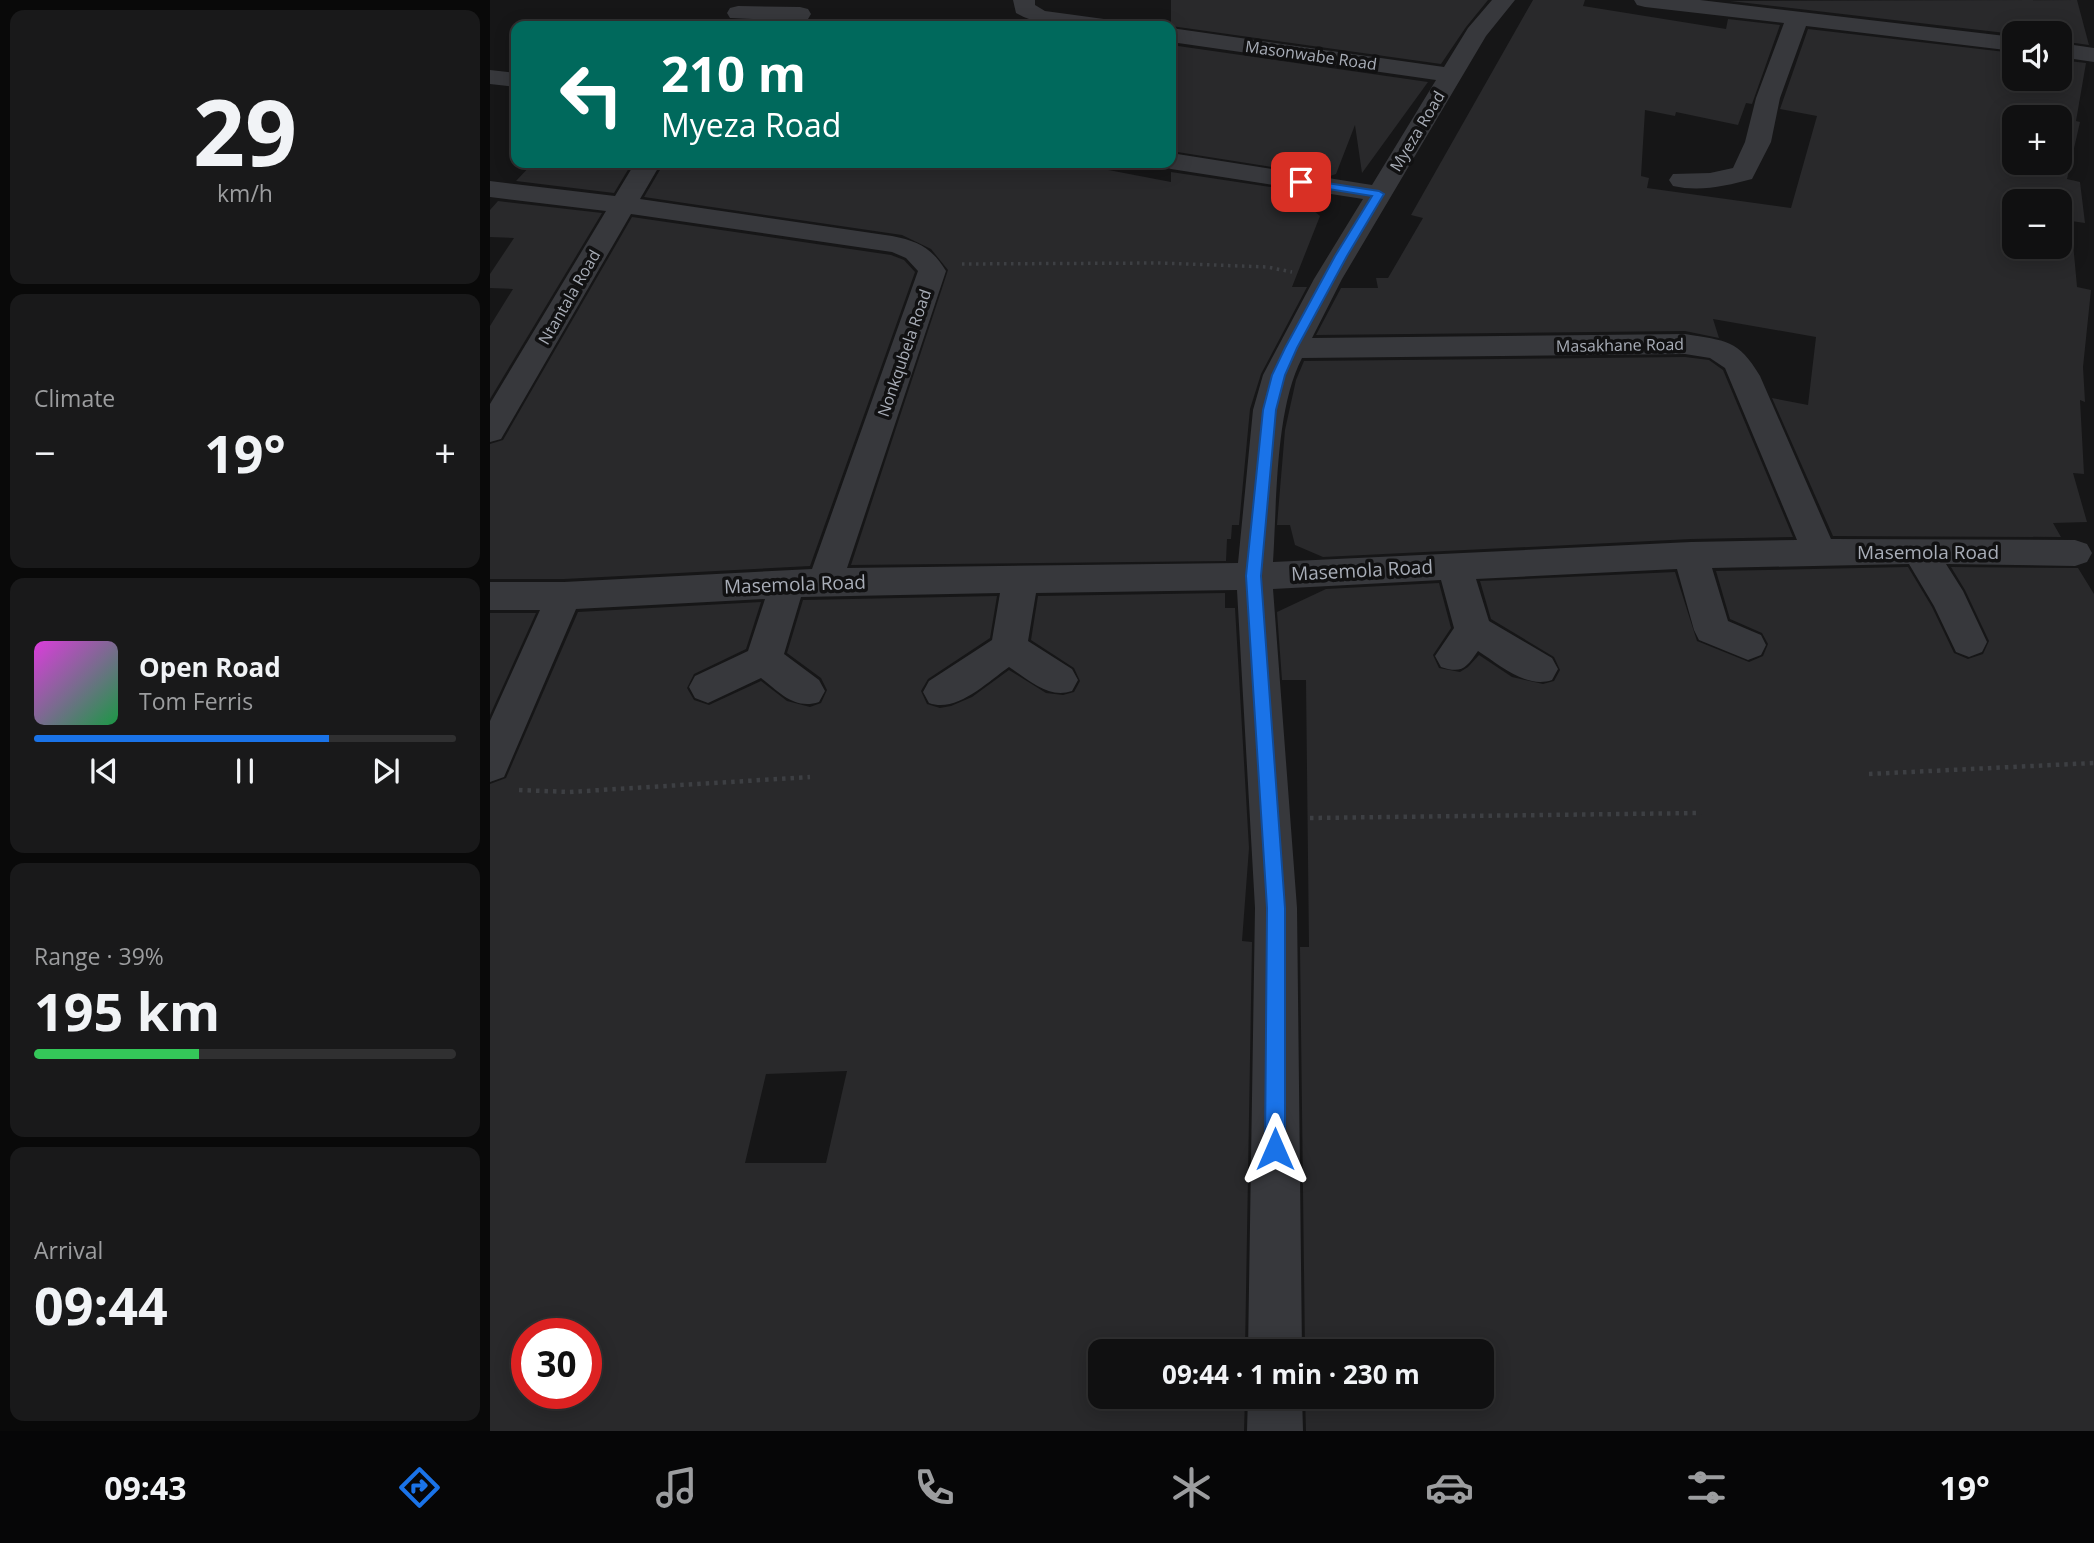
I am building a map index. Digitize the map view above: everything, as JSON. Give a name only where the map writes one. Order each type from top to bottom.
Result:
[{"type":"street","points":[[1024,0],[1024,8],[1039,17],[1068,21]]},
{"type":"street","name":"Myeza Road","points":[[1176,162],[1379,194],[1476,33],[1504,0]]},
{"type":"street","points":[[1648,0],[1798,18],[1923,22],[2002,41]]},
{"type":"street","points":[[738,13],[800,14]]},
{"type":"street","points":[[1682,180],[1710,181],[1743,174],[1758,142],[1768,98],[1798,18]]},
{"type":"street","name":"Masonwabe Road","points":[[1176,36],[1451,75]]},
{"type":"street","points":[[2072,52],[2094,55]]},
{"type":"street","points":[[490,77],[511,79]]},
{"type":"street","name":"Ntantala Road","points":[[490,431],[645,168]]},
{"type":"street","name":"Nonkqubela Road","points":[[490,189],[623,205],[907,247],[919,252],[932,271],[825,582]]},
{"type":"street","points":[[1275,1339],[1276,920],[1254,576],[1269,410],[1278,375],[1291,348],[1328,279],[1379,194]]},
{"type":"street","name":"Masakhane Road","points":[[1291,348],[1685,344],[1716,349],[1736,361],[1745,376],[1782,469],[1820,553]]},
{"type":"street","points":[[1919,551],[1950,601],[1969,642]]},
{"type":"street","name":"Masemola Road","points":[[490,596],[564,596],[825,582],[1254,576],[1691,555],[1919,551],[2088,552]]},
{"type":"street","points":[[1691,555],[1700,639],[1748,645]]},
{"type":"street","points":[[1455,566],[1464,643],[1539,669]]},
{"type":"street","points":[[942,692],[1009,648],[1020,579]]},
{"type":"street","points":[[708,687],[764,660],[787,584]]},
{"type":"street","points":[[500,776],[564,596]]},
{"type":"street","points":[[1009,648],[1059,680]]},
{"type":"street","points":[[764,660],[806,691]]},
{"type":"street","points":[[1275,1409],[1275,1431]]},
{"type":"path","points":[[932,271],[953,264],[1160,263],[1267,267],[1328,279]]},
{"type":"path","points":[[1869,774],[2094,763]]},
{"type":"path","points":[[500,776],[547,793],[810,777]]},
{"type":"path","points":[[1270,819],[1701,813]]},
{"type":"building","points":[[1171,0],[1488,0],[1441,64],[1176,27],[1176,21],[1171,21]]},
{"type":"building","points":[[1533,0],[1585,0],[1583,6],[1726,29],[1728,19],[1780,25],[1752,104],[1746,103],[1738,125],[1676,112],[1675,116],[1645,110],[1641,176],[1649,178],[1647,188],[1791,208],[1817,116],[1780,109],[1808,29],[2002,52],[2002,91],[2072,91],[2072,61],[2086,63],[2076,121],[2080,122],[2072,157],[2072,105],[2002,105],[2002,175],[2068,175],[2067,179],[2080,182],[2085,223],[2072,221],[2072,189],[2002,189],[2002,259],[2072,259],[2072,232],[2077,287],[2091,290],[2083,367],[2085,402],[2080,400],[2084,474],[2073,473],[2087,522],[2053,523],[2061,537],[1833,536],[1772,398],[1808,405],[1816,337],[1713,319],[1719,338],[1685,331],[1316,335],[1341,288],[1378,288],[1376,278],[1388,278],[1423,218],[1411,215]]},
{"type":"building","points":[[2077,0],[2089,45],[2072,43],[2072,21],[2002,21],[2002,33],[1730,1]]},
{"type":"building","points":[[1176,46],[1428,82],[1362,173],[1355,125],[1336,174],[1330,176],[1176,152]]},
{"type":"building","points":[[528,168],[629,168],[614,193],[516,181]]},
{"type":"building","points":[[661,168],[1098,168],[1171,182],[1171,172],[1290,190],[1320,216],[1292,287],[1307,287],[1261,374],[1250,409],[1239,525],[1232,525],[1231,539],[1227,539],[1226,561],[851,565],[948,270],[931,249],[902,235],[644,197]]},
{"type":"building","points":[[498,201],[602,213],[490,399],[490,326],[513,289],[490,288],[490,274],[514,238],[490,237],[490,210]]},
{"type":"building","points":[[632,217],[891,255],[904,260],[915,272],[810,566],[564,579],[490,579],[490,444],[503,440]]},
{"type":"building","points":[[1685,357],[1709,360],[1723,370],[1793,537],[1691,539],[1323,557],[1295,545],[1290,525],[1277,525],[1285,430],[1296,380],[1304,361]]},
{"type":"building","points":[[1908,567],[1932,607],[1954,653],[1968,659],[1983,654],[1989,641],[1951,567],[2078,568],[2094,594],[2094,1431],[1306,1431],[1305,1409],[1494,1409],[1494,1339],[1305,1339],[1300,947],[1309,947],[1306,680],[1282,680],[1277,612],[1326,589],[1439,583],[1451,628],[1433,655],[1439,668],[1460,672],[1479,655],[1512,677],[1543,684],[1554,681],[1560,670],[1554,657],[1491,619],[1480,581],[1675,572],[1697,641],[1749,662],[1763,656],[1768,644],[1762,633],[1730,619],[1716,571]]},
{"type":"building","points":[[1225,593],[1225,608],[1235,608],[1249,848],[1242,941],[1252,942],[1245,1339],[1088,1339],[1088,1409],[1245,1409],[1244,1431],[490,1431],[490,784],[506,778],[578,612],[761,602],[746,649],[694,674],[687,688],[694,700],[709,705],[761,681],[787,701],[810,707],[821,703],[827,690],[821,678],[787,653],[803,600],[997,596],[990,638],[928,679],[921,691],[927,704],[940,708],[972,697],[1009,670],[1046,693],[1063,695],[1074,692],[1080,681],[1074,668],[1031,640],[1038,596]],"holes":[[[847,1071],[826,1163],[745,1163],[766,1074]]]},
{"type":"building","points":[[490,613],[536,613],[490,715]]},
{"type":"route","points":[[1275,1149],[1276,908],[1254,576],[1269,410],[1278,375],[1291,348],[1341,256],[1379,194],[1301,182]]}]
